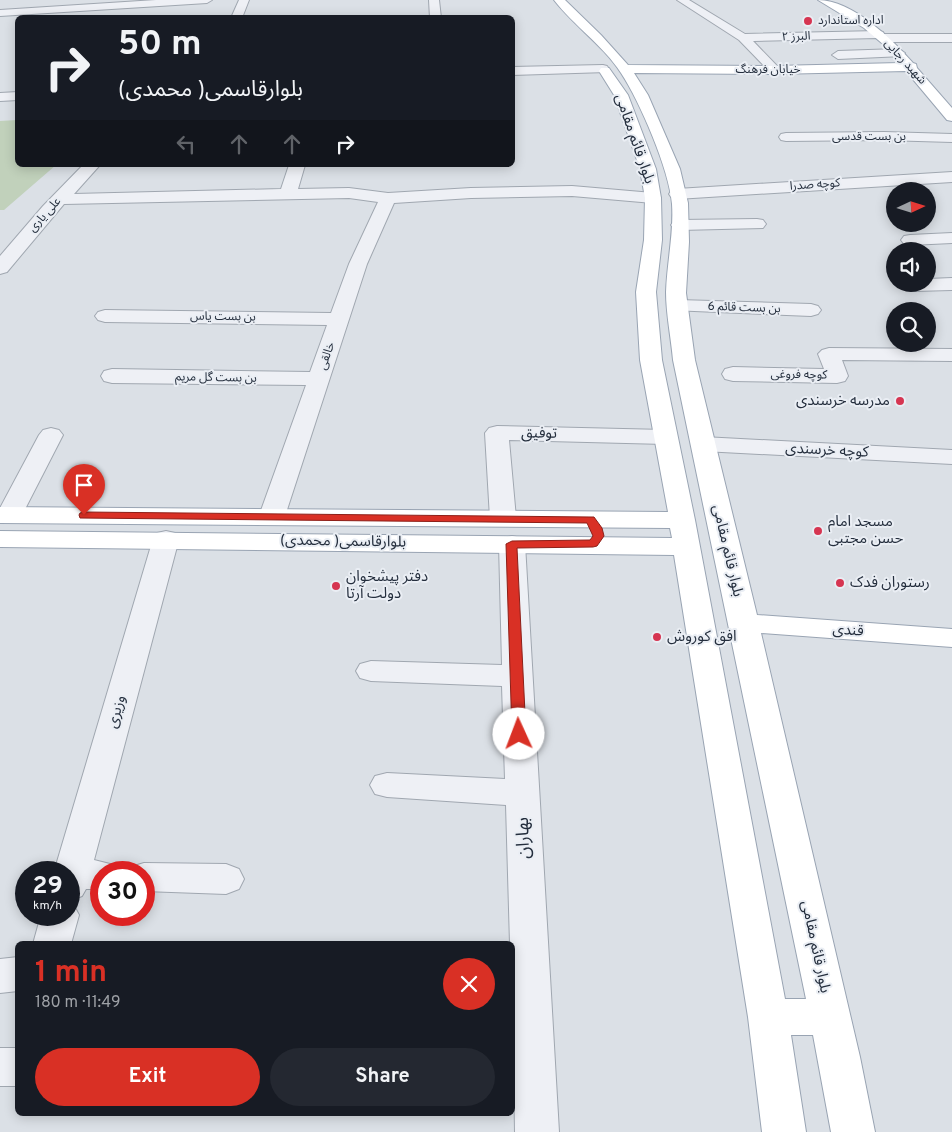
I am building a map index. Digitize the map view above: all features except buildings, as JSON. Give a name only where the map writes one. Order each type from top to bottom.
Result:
[{"type":"main road","name":"بلوار قائم مقامی","points":[[543,0],[581,30]]},
{"type":"main road","name":"بلوار قائم مقامی","points":[[559,0],[614,69],[621,95],[648,169],[665,196],[680,203],[676,293],[684,360],[744,623],[830,1017],[853,1132]]},
{"type":"main road","name":"شهید رجایی","points":[[823,0],[881,36],[946,102],[952,117]]},
{"type":"main road","name":"خیابان فرهنگ","points":[[614,69],[775,70],[912,67]]},
{"type":"main road","name":"بلوار قائم مقامی","points":[[665,196],[653,240],[646,292],[651,360],[682,520],[768,1017],[784,1132]]},
{"type":"main road","points":[[653,240],[680,234]]},
{"type":"main road","points":[[4,515],[272,516],[507,531]]},
{"type":"main road","points":[[592,532],[682,520]]},
{"type":"main road","name":"بلوارقاسمی( محمدی)","points":[[0,539],[166,539],[507,531],[592,532],[686,547]]},
{"type":"main road","name":"قندی","points":[[744,623],[952,638]]},
{"type":"main road","points":[[768,1017],[830,1017]]},
{"type":"street","points":[[0,13],[41,14],[207,0]]},
{"type":"street","points":[[237,15],[244,0]]},
{"type":"street","points":[[434,0],[436,15]]},
{"type":"street","points":[[682,0],[743,38],[775,70]]},
{"type":"street","points":[[145,15],[148,4]]},
{"type":"street","name":"البرز ۲","points":[[743,38],[881,36],[952,38]]},
{"type":"street","points":[[838,55],[899,53]]},
{"type":"street","points":[[515,71],[614,69]]},
{"type":"street","points":[[0,97],[15,96]]},
{"type":"street","name":"بن بست قدسی","points":[[786,138],[884,136],[952,138]]},
{"type":"street","name":"علی یاری","points":[[0,268],[90,167]]},
{"type":"street","points":[[288,194],[296,167]]},
{"type":"street","name":"کوچه صدرا","points":[[665,196],[952,177]]},
{"type":"street","points":[[60,199],[350,193],[388,198],[471,193],[572,191],[665,196]]},
{"type":"street","name":"خالقی","points":[[272,516],[320,380],[358,264],[388,198]]},
{"type":"street","points":[[680,234],[757,224]]},
{"type":"street","points":[[910,240],[952,238]]},
{"type":"street","points":[[936,284],[952,284]]},
{"type":"street","name":"بن بست قائم 6","points":[[678,306],[810,310]]},
{"type":"street","name":"بن بست یاس","points":[[105,316],[340,319]]},
{"type":"street","name":"کوچه فروغی","points":[[733,374],[837,376],[829,354],[952,355]]},
{"type":"street","name":"بن بست گل مریم","points":[[112,376],[320,380]]},
{"type":"street","name":"توفیق","points":[[507,531],[498,433],[665,436]]},
{"type":"street","points":[[4,515],[51,435]]},
{"type":"street","name":"کوچه خرسندی","points":[[703,444],[952,458]]},
{"type":"street","name":"بهاران","points":[[507,531],[517,676],[537,1132]]},
{"type":"street","name":"وزیری","points":[[81,879],[166,539]]},
{"type":"street","points":[[371,671],[517,676]]},
{"type":"street","points":[[387,785],[522,792]]},
{"type":"street","points":[[155,877],[226,879]]},
{"type":"street","points":[[53,941],[57,926]]},
{"type":"street","points":[[0,976],[15,974]]},
{"type":"green space","points":[[15,120],[15,167],[54,167],[4,210],[0,210],[0,121]]},
{"type":"place","name":"اداره استاندارد","points":[[808,21]]},
{"type":"place","name":"مدرسه خرسندی","points":[[900,401]]},
{"type":"place","name":"مسجد امام حسن مجتبی","points":[[818,531]]},
{"type":"place","name":"رستوران فدک","points":[[840,583]]},
{"type":"place","name":"دفتر پیشخوان دولت آرتا","points":[[336,586]]},
{"type":"place","name":"افق کوروش","points":[[657,637]]},
{"type":"route","points":[[84,515],[591,520],[597,528],[599,536],[593,544],[512,544],[519,734]]}]
